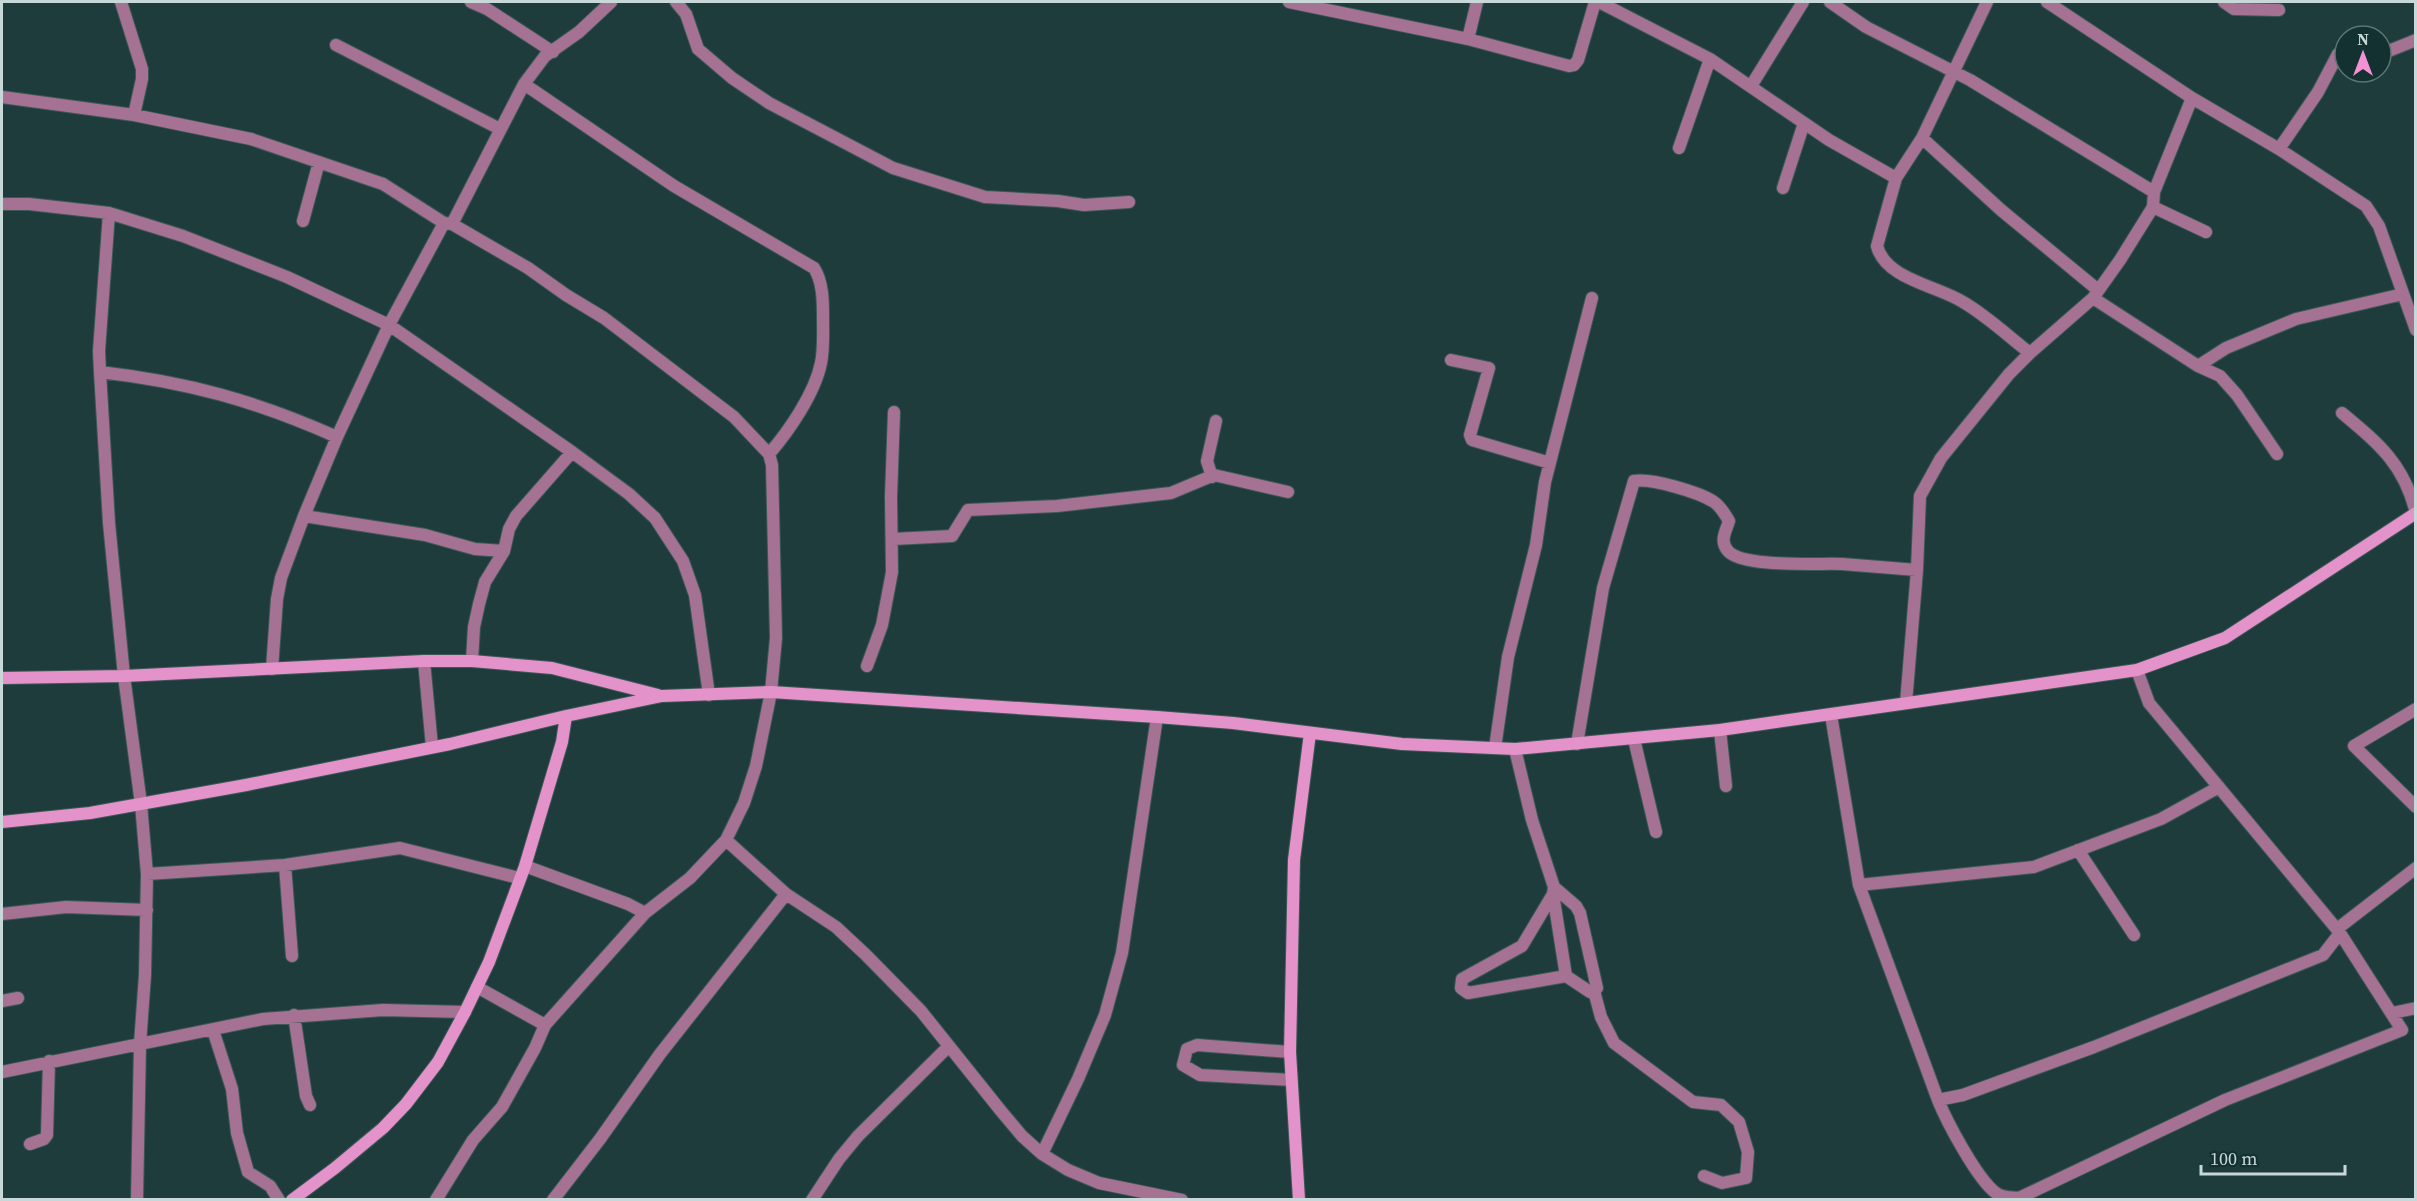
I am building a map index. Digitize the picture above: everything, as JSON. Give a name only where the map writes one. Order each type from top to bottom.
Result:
[{"type":"main road","points":[[2,822],[90,813],[141,804],[432,747],[662,696],[771,692],[1156,717],[1402,744],[1515,749],[1720,730],[2137,670],[2225,639],[2415,513]]},
{"type":"main road","points":[[2,678],[124,676],[424,661],[472,661],[552,668],[662,696]]},
{"type":"main road","points":[[292,1200],[335,1168],[406,1104],[438,1062],[477,987],[525,866],[562,742],[566,716]]},
{"type":"main road","points":[[1299,1200],[1290,1052],[1294,860],[1310,733]]},
{"type":"street","points":[[121,2],[142,69],[134,115]]},
{"type":"street","points":[[471,2],[487,9],[553,52]]},
{"type":"street","points":[[272,669],[279,588],[304,516],[337,437],[389,324],[448,224],[524,84],[545,56],[579,32],[611,2]]},
{"type":"street","points":[[676,2],[686,14],[698,49],[732,78],[769,103],[893,168],[985,197],[1084,204],[1128,202]]},
{"type":"street","points":[[1289,2],[1468,39],[1569,66],[1574,65],[1578,60],[1597,2],[1710,59],[1829,140],[1896,178]]},
{"type":"street","points":[[1468,39],[1477,2]]},
{"type":"street","points":[[1751,86],[1803,2]]},
{"type":"street","points":[[1830,2],[1866,27],[1953,71],[2154,192]]},
{"type":"street","points":[[1987,2],[1922,138],[1896,178],[1877,246],[1879,256],[1885,264],[1917,282],[1961,300],[2030,353]]},
{"type":"street","points":[[2047,2],[2192,98],[2280,149],[2366,206],[2379,226],[2415,330]]},
{"type":"street","points":[[2224,2],[2234,9],[2279,10]]},
{"type":"street","points":[[2393,49],[2415,40]]},
{"type":"street","points":[[336,45],[500,129]]},
{"type":"street","points":[[1679,148],[1710,59]]},
{"type":"street","points":[[2280,149],[2318,92],[2333,64]]},
{"type":"street","points":[[524,84],[674,186],[814,268],[821,285],[822,361],[809,395],[780,442],[769,454]]},
{"type":"street","points":[[2,97],[134,115],[251,139],[383,184],[448,224],[528,268],[604,318],[734,417],[769,454],[772,472],[776,638],[771,692],[756,766],[744,802],[726,840],[690,878],[645,914],[545,1025],[535,1048],[502,1107],[473,1140],[436,1200]]},
{"type":"street","points":[[1906,703],[1917,570],[1920,496],[1925,485],[1941,458],[2009,374],[2096,294],[2120,260],[2153,207],[2154,192],[2192,98]]},
{"type":"street","points":[[1783,188],[1804,123]]},
{"type":"street","points":[[1922,138],[2096,294],[2198,366],[2220,376],[2237,395],[2277,454]]},
{"type":"street","points":[[303,221],[319,162]]},
{"type":"street","points":[[2,204],[30,204],[109,213],[183,236],[287,277],[389,324],[572,452],[629,494],[655,519],[683,561],[695,595],[709,694]]},
{"type":"street","points":[[2153,207],[2206,232]]},
{"type":"street","points":[[109,213],[99,351],[100,372],[109,523],[147,874],[137,1200]]},
{"type":"street","points":[[2198,366],[2226,348],[2296,319],[2403,294]]},
{"type":"street","points":[[1495,748],[1508,657],[1536,544],[1550,463],[1592,298]]},
{"type":"street","points":[[1451,360],[1489,368],[1470,435],[1472,440],[1550,463]]},
{"type":"street","points":[[100,372],[156,378],[217,392],[287,415],[337,437]]},
{"type":"street","points":[[867,666],[882,625],[892,572],[891,497],[894,412]]},
{"type":"street","points":[[2342,413],[2365,430],[2387,453],[2409,493],[2415,513]]},
{"type":"street","points":[[1212,477],[1207,461],[1216,421]]},
{"type":"street","points":[[472,661],[474,627],[485,582],[504,551],[509,529],[516,516],[572,452]]},
{"type":"street","points":[[893,539],[952,536],[968,510],[1057,507],[1171,493],[1214,475],[1288,492]]},
{"type":"street","points":[[1577,744],[1603,588],[1635,481],[1675,488],[1715,502],[1729,520],[1723,536],[1724,546],[1730,554],[1755,561],[1780,564],[1844,564],[1917,570]]},
{"type":"street","points":[[304,516],[425,535],[475,549],[504,551]]},
{"type":"street","points":[[424,661],[432,747]]},
{"type":"street","points":[[1831,715],[1859,885],[1944,1116],[1986,1183],[2004,1197],[2019,1198],[2225,1100],[2402,1030],[2339,931],[2149,703],[2137,670]]},
{"type":"street","points":[[2415,709],[2354,746],[2415,807]]},
{"type":"street","points":[[1042,1154],[1078,1079],[1105,1015],[1122,953],[1156,717]]},
{"type":"street","points":[[1720,730],[1726,786]]},
{"type":"street","points":[[1634,739],[1656,832]]},
{"type":"street","points":[[1515,749],[1532,820],[1554,891],[1566,976]]},
{"type":"street","points":[[1859,885],[2034,867],[2161,819],[2219,787]]},
{"type":"street","points":[[726,840],[786,894],[836,927],[866,955],[921,1011],[1008,1119],[1042,1154],[1099,1184],[1182,1200]]},
{"type":"street","points":[[147,874],[285,865],[400,848],[519,878]]},
{"type":"street","points":[[2078,850],[2134,934]]},
{"type":"street","points":[[285,865],[292,956]]},
{"type":"street","points":[[525,866],[618,900],[645,914]]},
{"type":"street","points":[[1938,1100],[1963,1095],[2094,1047],[2324,955],[2339,931],[2415,868]]},
{"type":"street","points":[[1554,891],[1522,946],[1462,979],[1461,988],[1468,993],[1566,976],[1590,992],[1594,991]]},
{"type":"street","points":[[1554,891],[1578,909],[1597,988],[1594,991],[1602,1017],[1614,1043],[1693,1102],[1721,1105],[1739,1122],[1748,1152],[1746,1178],[1722,1183],[1704,1176]]},
{"type":"street","points":[[553,1200],[600,1139],[660,1054],[786,894]]},
{"type":"street","points":[[2,914],[66,907],[147,910]]},
{"type":"street","points":[[477,987],[545,1025]]},
{"type":"street","points":[[2,1001],[18,998]]},
{"type":"street","points":[[2392,1013],[2415,1008]]},
{"type":"street","points":[[2,1072],[263,1019],[383,1010],[465,1012]]},
{"type":"street","points":[[294,1015],[306,1096],[310,1105]]},
{"type":"street","points":[[213,1030],[232,1089],[237,1133],[248,1172],[270,1186],[279,1200]]},
{"type":"street","points":[[1290,1052],[1197,1045],[1187,1049],[1183,1065],[1200,1075],[1291,1080]]},
{"type":"street","points":[[812,1200],[858,1136],[949,1046]]},
{"type":"street","points":[[30,1144],[44,1139],[47,1135],[49,1061]]}]
